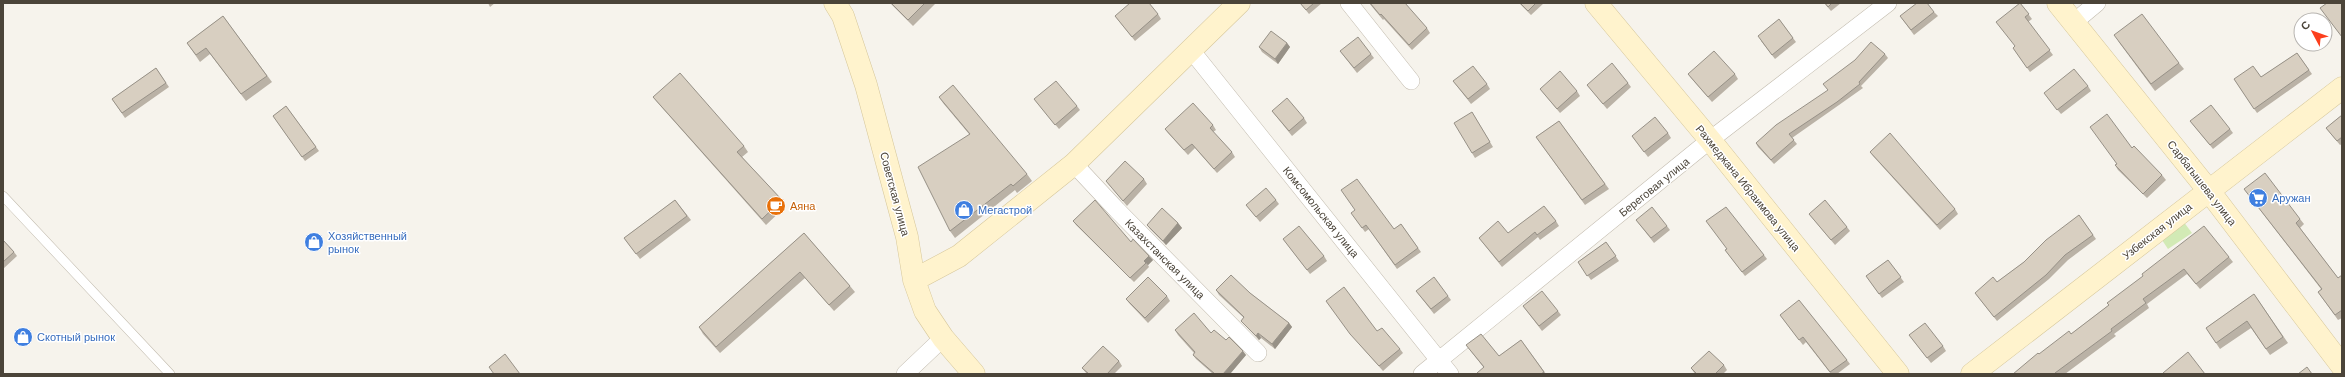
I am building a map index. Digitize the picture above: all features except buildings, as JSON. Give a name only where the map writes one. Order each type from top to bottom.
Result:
[{"type":"street","name":"Советская улица","points":[[835,3],[842,16],[866,85],[907,237],[914,280],[925,311],[943,338],[974,374]]},
{"type":"street","points":[[914,280],[959,256],[1074,164],[1239,3]]},
{"type":"street","points":[[1349,3],[1411,81]]},
{"type":"street","name":"Рахмеджана Ибраимова улица","points":[[1596,3],[1710,140],[1898,374]]},
{"type":"street","name":"Береговая улица","points":[[1422,374],[1440,361],[1710,140],[1888,3]]},
{"type":"street","name":"Сарбагышева улица","points":[[2058,3],[2210,191],[2342,366]]},
{"type":"street","points":[[2073,22],[2097,3]]},
{"type":"street","name":"Комсомольская улица","points":[[1191,50],[1450,374]]},
{"type":"street","name":"Узбекская улица","points":[[1972,374],[2342,88]]},
{"type":"street","name":"Казахстанская улица","points":[[1074,164],[1117,210],[1258,353]]},
{"type":"street","points":[[905,374],[943,338]]},
{"type":"lane","points":[[3,196],[170,374]]},
{"type":"green space","points":[[2183,221],[2192,233],[2168,249],[2160,237]]},
{"type":"place","name":"Аружан","points":[[2258,198]]},
{"type":"place","name":"Аяна","points":[[776,206]]},
{"type":"place","name":"Мегастрой","points":[[964,210]]},
{"type":"place","name":"Хозяйственный рынок","points":[[314,242]]},
{"type":"place","name":"Скотный рынок","points":[[23,337]]}]
